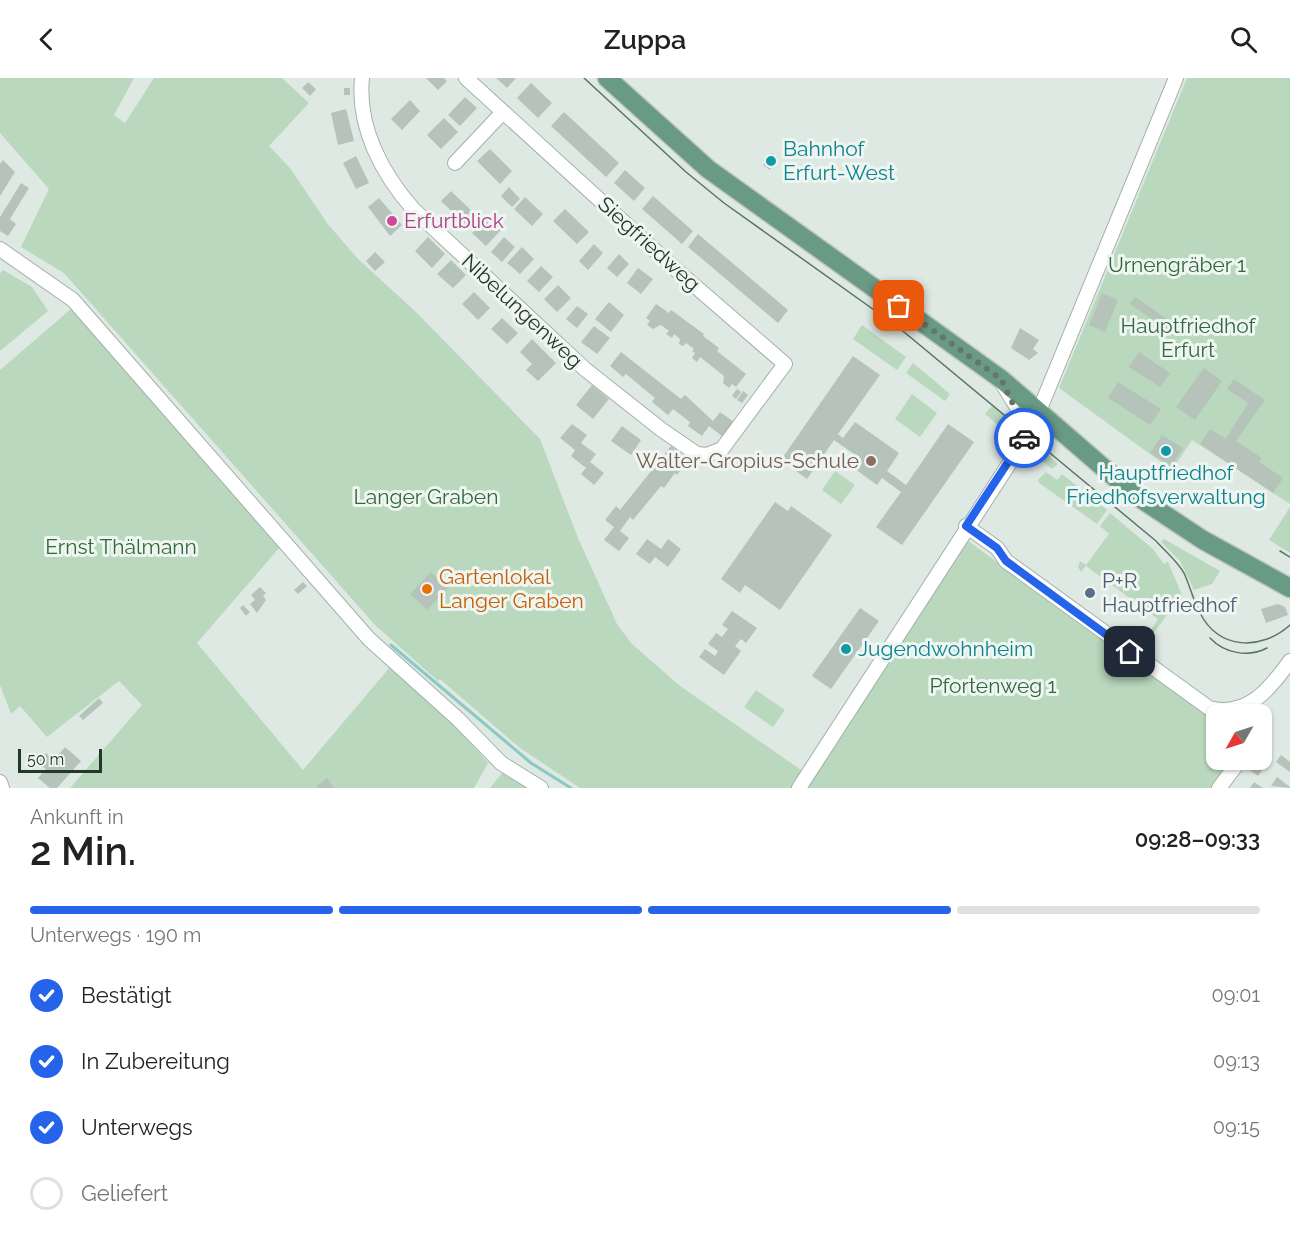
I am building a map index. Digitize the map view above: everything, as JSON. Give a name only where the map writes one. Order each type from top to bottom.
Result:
[{"type":"main road","points":[[607,78],[685,150],[734,189],[1001,379],[1135,495],[1203,540],[1290,588]]},
{"type":"street","name":"Nibelungenweg","points":[[362,78],[362,100],[368,132],[389,179],[424,220],[586,370],[689,451],[697,454],[707,454],[722,449],[747,417]]},
{"type":"street","name":"Siegfriedweg","points":[[466,78],[673,267],[785,364],[747,417]]},
{"type":"street","points":[[1038,411],[1176,78]]},
{"type":"street","points":[[455,164],[503,112]]},
{"type":"street","points":[[0,249],[73,300],[369,639],[458,719],[501,763],[541,788]]},
{"type":"street","points":[[799,788],[966,526],[1020,447],[1026,430],[1023,415],[1012,402],[1001,379]]},
{"type":"street","points":[[966,526],[997,548],[1006,561],[1198,702],[1206,705]]},
{"type":"street","points":[[1257,704],[1290,661]]},
{"type":"street","points":[[1219,788],[1233,770]]},
{"type":"street","points":[[0,782],[2,788]]},
{"type":"green space","name":"Langer Graben","points":[[0,78],[134,78],[114,115],[125,123],[154,78],[282,78],[309,103],[269,146],[290,168],[327,223],[357,258],[417,313],[540,439],[578,538],[617,624],[631,643],[680,686],[804,772],[793,788],[580,788],[520,748],[440,679],[438,681],[375,625],[64,273],[21,247],[49,189],[0,133]]},
{"type":"green space","name":"Hauptfriedhof Erfurt","points":[[1187,78],[1290,78],[1290,504],[1192,440],[1172,470],[1059,388]]},
{"type":"green space","points":[[3,270],[32,287],[48,311],[0,351],[0,273]]},
{"type":"green space","name":"Ernst Thälmann","points":[[71,309],[280,547],[197,643],[303,770],[390,667],[454,724],[488,763],[474,788],[70,788],[142,705],[119,681],[47,737],[20,706],[11,714],[0,685],[0,370]]},
{"type":"green space","points":[[862,325],[906,357],[897,370],[853,339]]},
{"type":"green space","points":[[913,363],[950,394],[945,401],[906,373]]},
{"type":"green space","points":[[912,394],[937,413],[920,437],[895,419]]},
{"type":"green space","points":[[992,406],[1022,431],[1017,441],[985,414]]},
{"type":"green space","points":[[1034,443],[1058,464],[1052,469],[1026,448]]},
{"type":"green space","points":[[835,471],[855,485],[841,504],[822,490]]},
{"type":"green space","points":[[1046,472],[1057,480],[1062,474],[1107,510],[1097,524],[1039,483],[1038,480]]},
{"type":"green space","points":[[1290,507],[1290,553],[1269,540]]},
{"type":"green space","points":[[1110,513],[1153,549],[1164,564],[1168,562],[1182,595],[1141,650],[1141,646],[1158,619],[1086,566],[1081,572],[1078,567],[1080,561],[1086,565],[1109,534],[1100,526]]},
{"type":"green space","name":"Pfortenweg 1","points":[[964,538],[1206,715],[1206,770],[1227,770],[1213,788],[804,788]]},
{"type":"green space","points":[[1164,539],[1220,571],[1212,584],[1194,590],[1180,561],[1161,542]]},
{"type":"green space","points":[[756,690],[785,710],[773,727],[744,707]]},
{"type":"green space","points":[[502,773],[527,788],[490,788]]},
{"type":"building","points":[[426,78],[444,78],[447,81],[438,90]]},
{"type":"building","points":[[496,78],[516,78],[507,88]]},
{"type":"building","points":[[308,82],[316,89],[310,96],[302,88]]},
{"type":"building","points":[[531,83],[552,103],[538,118],[517,98]]},
{"type":"building","points":[[344,88],[350,88],[350,95],[344,95]]},
{"type":"building","points":[[465,97],[477,108],[460,126],[448,115]]},
{"type":"building","points":[[410,100],[420,111],[402,130],[391,119]]},
{"type":"building","points":[[346,109],[354,141],[338,145],[331,113]]},
{"type":"building","points":[[564,112],[619,163],[606,177],[551,126]]},
{"type":"building","points":[[444,118],[458,132],[441,149],[427,135]]},
{"type":"building","points":[[490,149],[512,171],[500,184],[477,161]]},
{"type":"building","name":"Bahnhof Erfurt-West","points":[[772,153],[778,158],[770,170],[763,165]]},
{"type":"building","points":[[356,156],[369,183],[356,189],[343,163]]},
{"type":"building","points":[[3,160],[15,172],[0,196],[0,164]]},
{"type":"building","points":[[625,170],[645,188],[634,201],[614,183]]},
{"type":"building","points":[[21,183],[29,188],[10,219],[16,224],[8,236],[0,231],[0,217]]},
{"type":"building","points":[[509,187],[520,199],[512,207],[501,196]]},
{"type":"building","points":[[451,191],[477,216],[467,226],[441,201]]},
{"type":"building","points":[[653,196],[693,231],[682,244],[642,209]]},
{"type":"building","points":[[525,197],[543,214],[532,226],[514,209]]},
{"type":"building","points":[[379,198],[402,225],[390,236],[368,207]]},
{"type":"building","points":[[565,209],[589,232],[577,244],[553,221]]},
{"type":"building","points":[[488,216],[502,229],[486,246],[472,233]]},
{"type":"building","points":[[698,234],[788,310],[778,323],[688,247]]},
{"type":"building","points":[[428,237],[445,254],[432,268],[415,251]]},
{"type":"building","points":[[504,237],[515,247],[502,262],[491,252]]},
{"type":"building","points":[[594,244],[603,253],[588,270],[579,261]]},
{"type":"building","points":[[522,247],[534,259],[520,274],[507,263]]},
{"type":"building","points":[[375,252],[385,262],[375,271],[366,261]]},
{"type":"building","points":[[619,254],[629,264],[617,277],[607,268]]},
{"type":"building","points":[[451,260],[466,275],[453,288],[437,274]]},
{"type":"building","points":[[541,266],[553,277],[539,292],[527,281]]},
{"type":"building","points":[[638,268],[653,279],[641,294],[627,283]]},
{"type":"building","points":[[558,285],[571,298],[557,312],[544,299]]},
{"type":"building","points":[[474,292],[490,308],[478,320],[462,304]]},
{"type":"building","points":[[1102,293],[1118,300],[1105,332],[1089,325]]},
{"type":"building","points":[[1135,297],[1180,328],[1175,335],[1130,304]]},
{"type":"building","points":[[609,302],[624,315],[611,332],[595,319]]},
{"type":"building","points":[[656,304],[669,313],[671,310],[704,334],[703,336],[719,348],[717,351],[746,374],[736,387],[732,384],[729,388],[723,383],[724,376],[700,357],[697,362],[692,358],[695,353],[692,351],[694,349],[686,343],[683,346],[679,344],[680,339],[674,334],[672,338],[666,334],[669,331],[661,325],[653,329],[647,325],[650,321],[646,318]]},
{"type":"building","points":[[577,306],[588,314],[577,328],[566,319]]},
{"type":"building","points":[[502,318],[518,333],[507,344],[491,329]]},
{"type":"building","points":[[594,326],[610,338],[597,354],[581,342]]},
{"type":"building","points":[[1020,328],[1039,340],[1033,349],[1038,353],[1029,360],[1011,348]]},
{"type":"building","points":[[532,339],[556,363],[538,381],[526,370],[532,364],[520,352]]},
{"type":"building","points":[[621,352],[681,399],[685,395],[713,421],[720,412],[734,422],[723,437],[709,426],[702,436],[688,426],[690,422],[673,409],[668,415],[652,402],[655,398],[626,374],[623,377],[610,366]]},
{"type":"building","points":[[1139,352],[1170,373],[1160,387],[1129,367]]},
{"type":"building","points":[[853,356],[880,375],[838,434],[843,438],[855,422],[899,453],[887,471],[906,485],[948,424],[974,442],[902,545],[876,527],[901,492],[882,478],[877,485],[847,463],[854,454],[834,440],[807,479],[781,460]]},
{"type":"building","points":[[1204,368],[1222,381],[1195,420],[1176,407]]},
{"type":"building","points":[[1234,379],[1265,400],[1236,441],[1262,458],[1259,462],[1283,478],[1273,493],[1200,444],[1210,429],[1226,439],[1248,403],[1227,389]]},
{"type":"building","points":[[1118,382],[1161,409],[1150,425],[1108,398]]},
{"type":"building","points":[[592,385],[609,399],[593,419],[576,405]]},
{"type":"building","points":[[737,389],[741,392],[736,399],[732,396]]},
{"type":"building","points":[[743,391],[748,395],[742,403],[737,400]]},
{"type":"building","points":[[572,424],[587,435],[581,443],[596,454],[590,462],[604,473],[594,485],[581,474],[586,468],[571,456],[575,450],[560,438]]},
{"type":"building","points":[[622,426],[641,440],[631,455],[611,441]]},
{"type":"building","name":"Hauptfriedhof Friedhofsverwaltung","points":[[1162,435],[1183,448],[1171,466],[1150,453]]},
{"type":"building","points":[[671,446],[689,460],[664,488],[661,486],[633,520],[630,517],[620,531],[629,538],[619,551],[604,540],[614,527],[605,520],[616,506],[620,510]]},
{"type":"building","points":[[775,502],[788,511],[791,506],[832,535],[780,610],[745,585],[740,593],[721,579]]},
{"type":"building","points":[[647,539],[661,549],[668,539],[681,549],[668,567],[655,557],[650,564],[636,554]]},
{"type":"building","points":[[431,572],[448,588],[427,610],[410,594]]},
{"type":"building","points":[[303,582],[307,586],[298,594],[294,590]]},
{"type":"building","points":[[260,587],[266,593],[263,596],[266,600],[257,613],[250,604],[255,600],[251,595]]},
{"type":"building","points":[[1278,604],[1285,607],[1288,615],[1266,623],[1261,609]]},
{"type":"building","points":[[243,605],[250,612],[246,616],[240,608]]},
{"type":"building","name":"Jugendwohnheim","points":[[860,608],[879,621],[831,689],[812,676]]},
{"type":"building","points":[[732,611],[757,628],[746,643],[741,639],[735,646],[741,651],[724,675],[699,657],[705,649],[715,656],[718,651],[708,644],[716,633],[722,637],[728,629],[722,625]]},
{"type":"building","points":[[99,698],[103,703],[83,720],[79,716]]},
{"type":"building","points":[[65,747],[81,761],[57,788],[50,788],[38,778],[46,769],[37,762],[46,753],[54,760]]},
{"type":"building","points":[[1281,755],[1290,762],[1290,772],[1276,762]]},
{"type":"building","points":[[1250,770],[1262,770],[1258,776]]},
{"type":"building","points":[[1277,777],[1290,787],[1290,788],[1271,786]]},
{"type":"building","points":[[327,778],[334,788],[317,786]]},
{"type":"building","points":[[1254,782],[1263,788],[1250,788]]},
{"type":"waterway","points":[[391,645],[531,763],[571,788]]},
{"type":"tram line","points":[[584,78],[686,172],[724,203],[898,327],[1156,541],[1181,569],[1200,613],[1218,634],[1241,643],[1254,642],[1279,633],[1290,625]]},
{"type":"tram line","points":[[1280,551],[1290,557]]},
{"type":"tram line","points":[[1210,638],[1222,647],[1237,652],[1252,653],[1267,648]]},
{"type":"way so far","points":[[899,306],[1001,379],[1012,402],[1023,415],[1026,430],[1024,438]]},
{"type":"place","name":"Bahnhof Erfurt-West","points":[[771,161]]},
{"type":"place","name":"Erfurtblick","points":[[392,221]]},
{"type":"place","name":"Hauptfriedhof Friedhofsverwaltung","points":[[1166,451]]},
{"type":"place","name":"Walter-Gropius-Schule","points":[[871,461]]},
{"type":"place","name":"Gartenlokal Langer Graben","points":[[427,589]]},
{"type":"place","name":"P+R Hauptfriedhof","points":[[1090,593]]},
{"type":"place","name":"Jugendwohnheim","points":[[846,649]]},
{"type":"route","points":[[1024,438],[966,526],[997,548],[1006,561],[1130,652]]},
{"type":"park label","name":"Urnengräber 1","points":[[1177,265]]}]
